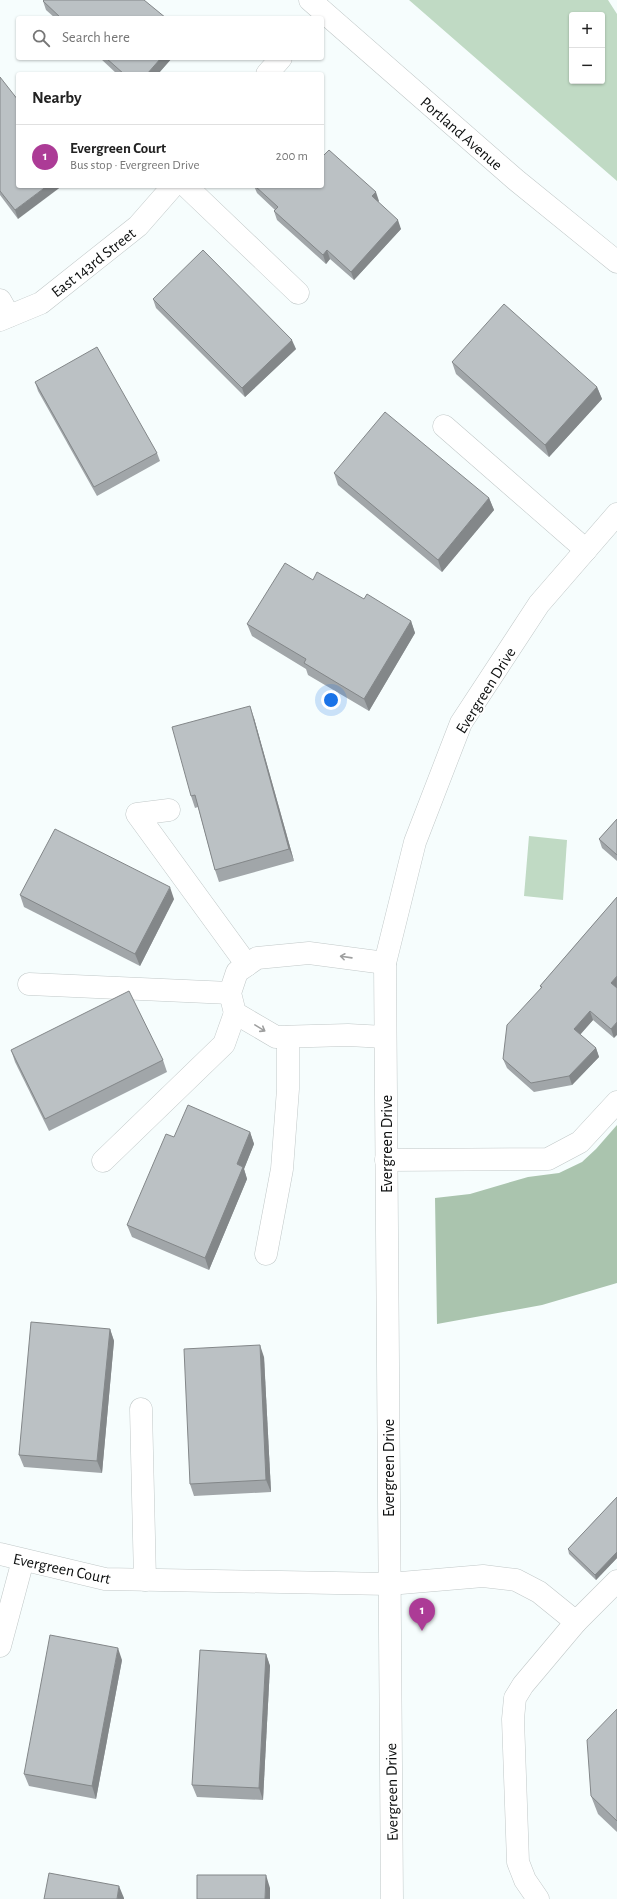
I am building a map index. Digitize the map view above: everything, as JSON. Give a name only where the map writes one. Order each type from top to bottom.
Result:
[{"type":"street","name":"Portland Avenue","points":[[315,9],[323,16]]},
{"type":"street","name":"Portland Avenue","points":[[324,17],[516,180],[617,262]]},
{"type":"street","points":[[269,72],[279,60]]},
{"type":"street","name":"East 143rd Street","points":[[3,312],[40,303],[132,231],[171,188]]},
{"type":"street","points":[[188,188],[298,293]]},
{"type":"street","points":[[444,426],[586,550]]},
{"type":"street","name":"Evergreen Drive","points":[[392,1899],[385,963],[415,842],[461,723],[539,604],[617,514]]},
{"type":"street","points":[[169,810],[137,814],[247,965]]},
{"type":"street","points":[[103,1161],[224,1044],[238,972],[247,965],[257,958],[309,953],[385,963]]},
{"type":"street","points":[[30,984],[233,1003],[276,1037],[348,1035],[385,1037]]},
{"type":"street","points":[[266,1254],[282,1169],[288,1089],[288,1037]]},
{"type":"street","points":[[386,1160],[548,1159],[580,1142],[617,1102]]},
{"type":"street","points":[[141,1409],[145,1580]]},
{"type":"street","name":"Evergreen Court","points":[[0,1554],[105,1579],[389,1584],[483,1576],[516,1580],[540,1592],[576,1622]]},
{"type":"street","points":[[0,1646],[23,1560]]},
{"type":"street","points":[[538,1899],[525,1880],[518,1862],[513,1719],[516,1698],[523,1685],[576,1622],[617,1581]]},
{"type":"green space","points":[[409,0],[608,0],[617,14],[617,181]]},
{"type":"green space","points":[[529,836],[567,840],[563,900],[524,896]]},
{"type":"green space","points":[[617,1125],[617,1283],[542,1305],[437,1324],[435,1198],[470,1194],[528,1177],[559,1173],[582,1162],[596,1149]]},
{"type":"building","points":[[144,0],[164,16],[59,16],[43,1]]},
{"type":"building","points":[[108,60],[159,60],[149,72],[122,72]]},
{"type":"building","points":[[0,77],[16,97],[16,188],[44,188],[15,210],[0,191]]},
{"type":"building","points":[[329,150],[376,192],[372,196],[398,220],[351,272],[327,250],[323,255],[274,211],[278,207],[257,188],[324,188],[324,155]]},
{"type":"building","points":[[203,250],[292,340],[242,388],[153,299]]},
{"type":"building","points":[[504,304],[597,387],[545,445],[452,362]]},
{"type":"building","points":[[97,347],[157,453],[94,487],[35,382]]},
{"type":"building","points":[[385,412],[489,498],[438,560],[334,473]]},
{"type":"building","points":[[285,563],[313,580],[317,572],[364,599],[367,594],[411,621],[364,699],[304,663],[306,659],[247,624]]},
{"type":"building","points":[[250,706],[289,849],[215,870],[195,795],[191,796],[172,727]]},
{"type":"building","points":[[617,819],[617,855],[599,839]]},
{"type":"building","points":[[55,829],[170,887],[135,954],[20,895]]},
{"type":"building","points":[[617,897],[617,976],[611,983],[617,988],[617,1022],[611,1029],[590,1011],[574,1029],[596,1048],[569,1076],[531,1083],[503,1059],[507,1025],[542,987],[540,986]]},
{"type":"building","points":[[129,991],[163,1060],[45,1119],[11,1050]]},
{"type":"building","points":[[188,1105],[250,1132],[237,1164],[243,1167],[205,1258],[127,1225],[166,1134],[174,1137]]},
{"type":"building","points":[[31,1322],[110,1329],[97,1461],[19,1455]]},
{"type":"building","points":[[260,1345],[266,1480],[190,1484],[184,1349]]},
{"type":"building","points":[[617,1497],[617,1552],[595,1575],[568,1549]]},
{"type":"building","points":[[50,1635],[118,1648],[92,1786],[24,1774]]},
{"type":"building","points":[[200,1650],[266,1654],[259,1788],[192,1785]]},
{"type":"building","points":[[617,1709],[617,1821],[591,1796],[587,1740]]},
{"type":"building","points":[[49,1873],[119,1886],[117,1899],[44,1899]]},
{"type":"building","points":[[197,1875],[266,1875],[265,1899],[197,1899]]},
{"type":"place","name":"Evergreen Court","points":[[422,1631]]}]
